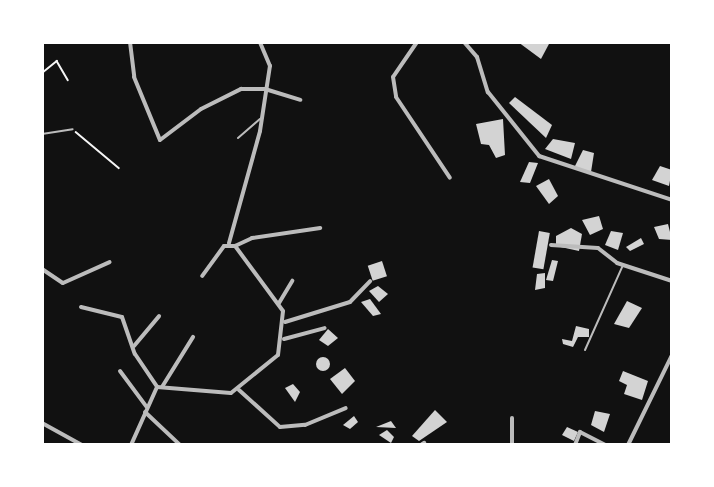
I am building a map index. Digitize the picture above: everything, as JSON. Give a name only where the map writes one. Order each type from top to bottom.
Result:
[{"type":"street","points":[[130,42],[134,77],[160,140],[230,93],[265,89],[300,100]]},
{"type":"street","points":[[202,276],[229,243],[262,117],[270,66],[260,42]]},
{"type":"street","points":[[417,42],[393,77],[396,97],[450,178]]},
{"type":"street","points":[[464,42],[477,57],[488,92],[538,156],[672,200]]},
{"type":"street","points":[[235,246],[252,238],[321,228]]},
{"type":"street","points":[[229,243],[235,246],[279,303],[285,322],[284,339],[274,362],[254,372],[239,390]]},
{"type":"street","points":[[551,245],[598,248],[624,265],[672,281]]},
{"type":"street","points":[[42,270],[63,283],[110,261]]},
{"type":"street","points":[[285,322],[350,302],[370,280]]},
{"type":"street","points":[[279,303],[292,281]]},
{"type":"street","points":[[81,307],[122,317],[133,347],[160,387]]},
{"type":"street","points":[[133,347],[159,316]]},
{"type":"street","points":[[284,339],[325,328]]},
{"type":"street","points":[[130,445],[146,409],[193,337]]},
{"type":"street","points":[[628,445],[672,354]]},
{"type":"street","points":[[120,371],[146,409],[180,445]]},
{"type":"street","points":[[160,387],[239,390],[280,427],[305,425],[346,408]]},
{"type":"street","points":[[512,418],[512,445]]},
{"type":"street","points":[[42,423],[81,445]]},
{"type":"street","points":[[575,445],[580,432],[605,445]]},
{"type":"lane","points":[[238,138],[262,117]]},
{"type":"lane","points":[[42,134],[73,129]]},
{"type":"lane","points":[[585,350],[624,265]]},
{"type":"path","points":[[42,73],[57,61],[68,80]]},
{"type":"path","points":[[73,129],[118,168]]},
{"type":"building","points":[[518,42],[550,42],[541,59]]},
{"type":"building","points":[[515,97],[552,125],[546,138],[509,103]]},
{"type":"building","points":[[503,119],[505,155],[496,158],[489,145],[481,144],[476,124]]},
{"type":"building","points":[[553,139],[575,143],[571,159],[545,149]]},
{"type":"building","points":[[583,150],[594,153],[591,172],[574,168]]},
{"type":"building","points":[[529,162],[538,163],[530,183],[520,182]]},
{"type":"building","points":[[660,166],[672,170],[669,186],[652,180]]},
{"type":"building","points":[[549,179],[558,196],[549,204],[536,186]]},
{"type":"building","points":[[599,216],[603,229],[590,235],[582,220]]},
{"type":"building","points":[[668,224],[672,240],[659,239],[654,227]]},
{"type":"building","points":[[571,228],[582,234],[579,251],[556,246],[556,236]]},
{"type":"building","points":[[539,231],[550,233],[543,269],[533,267]]},
{"type":"building","points":[[611,231],[623,233],[618,250],[605,245]]},
{"type":"building","points":[[641,238],[644,244],[630,251],[626,247]]},
{"type":"building","points":[[552,260],[558,261],[553,281],[546,280]]},
{"type":"building","points":[[382,261],[387,276],[373,281],[368,266]]},
{"type":"building","points":[[545,273],[545,288],[535,290],[537,274]]},
{"type":"building","points":[[378,286],[388,294],[379,302],[369,291]]},
{"type":"building","points":[[370,299],[381,314],[373,316],[361,302]]},
{"type":"building","points":[[627,301],[642,308],[629,328],[614,324]]},
{"type":"building","points":[[576,326],[589,329],[589,337],[578,337],[573,347],[563,344],[562,339],[572,341]]},
{"type":"building","points":[[328,329],[338,338],[328,346],[319,340]]},
{"type":"building","points":[[323,357],[328,359],[330,364],[328,369],[323,371],[318,369],[316,364],[318,359]]},
{"type":"building","points":[[345,368],[355,381],[342,394],[330,379]]},
{"type":"building","points":[[623,371],[648,381],[642,400],[624,394],[627,385],[619,381]]},
{"type":"building","points":[[293,384],[300,392],[295,402],[285,388]]},
{"type":"building","points":[[435,410],[447,422],[419,441],[412,436]]},
{"type":"building","points":[[595,411],[610,414],[604,432],[591,425]]},
{"type":"building","points":[[354,416],[358,422],[350,429],[343,425]]},
{"type":"building","points":[[391,421],[396,428],[376,427]]},
{"type":"building","points":[[567,427],[578,432],[574,441],[562,435]]},
{"type":"building","points":[[387,430],[394,437],[391,443],[379,435]]}]
